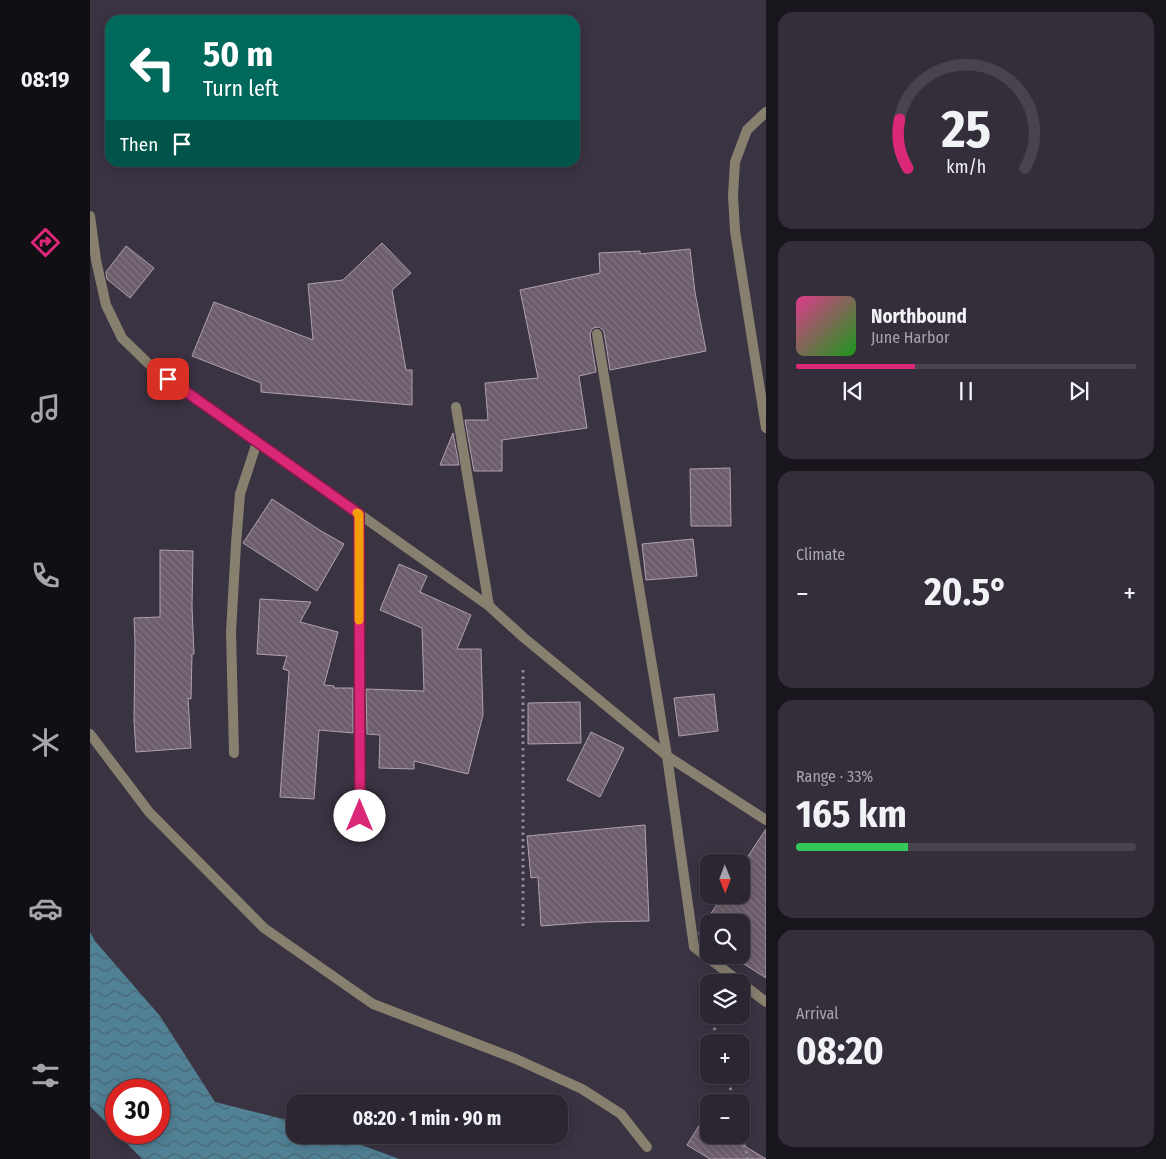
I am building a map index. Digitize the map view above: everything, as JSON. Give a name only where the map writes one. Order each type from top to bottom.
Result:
[{"type":"street","points":[[766,112],[746,130],[735,162],[733,195],[735,231],[766,428]]},
{"type":"street","points":[[90,216],[96,260],[106,306],[122,338],[154,368],[489,606],[523,637],[667,756],[766,820]]},
{"type":"street","points":[[597,334],[667,756],[694,946],[730,974]]},
{"type":"street","points":[[456,407],[489,606]]},
{"type":"street","points":[[234,753],[231,632],[236,544],[240,494],[257,442]]},
{"type":"street","points":[[359,514],[360,816]]},
{"type":"street","points":[[90,734],[149,812],[264,928],[373,1004],[516,1059],[582,1089],[621,1114],[647,1148]]},
{"type":"street","points":[[750,990],[766,1002]]},
{"type":"path","points":[[523,637],[523,929]]},
{"type":"path","points":[[744,1144],[748,1159]]},
{"type":"water","points":[[90,932],[95,941],[160,1016],[215,1102],[286,1120],[286,1144],[359,1144],[399,1159],[142,1159],[127,1144],[170,1144],[170,1079],[105,1079],[105,1121],[90,1106]]},
{"type":"building","points":[[382,243],[411,273],[392,290],[406,370],[412,370],[412,405],[261,392],[261,383],[192,356],[214,302],[313,340],[308,284],[343,280]]},
{"type":"building","points":[[126,246],[154,268],[130,298],[107,279],[106,272]]},
{"type":"building","points":[[690,249],[695,292],[706,351],[610,370],[604,332],[599,327],[593,328],[590,335],[596,372],[579,376],[587,428],[502,440],[502,471],[474,471],[465,420],[488,420],[485,383],[538,378],[520,290],[600,273],[599,253],[640,251],[640,254]]},
{"type":"building","points":[[453,433],[459,465],[440,465]]},
{"type":"building","points":[[730,468],[731,526],[691,526],[690,469]]},
{"type":"building","points":[[272,499],[344,544],[317,591],[243,543]]},
{"type":"building","points":[[693,539],[697,576],[646,580],[642,544]]},
{"type":"building","points":[[160,550],[193,551],[192,607],[194,654],[192,654],[191,699],[188,698],[191,748],[136,752],[134,720],[134,618],[160,617]]},
{"type":"building","points":[[399,564],[427,576],[420,592],[471,615],[457,649],[481,649],[483,715],[468,774],[414,761],[414,769],[379,768],[380,735],[367,734],[366,689],[424,691],[422,628],[380,610]]},
{"type":"building","points":[[260,599],[311,602],[300,622],[338,632],[324,685],[334,686],[334,688],[353,688],[353,733],[319,730],[314,799],[280,797],[289,671],[283,669],[287,656],[257,654]]},
{"type":"building","points":[[714,694],[718,731],[679,736],[674,698]]},
{"type":"building","points":[[580,702],[581,743],[528,744],[528,703]]},
{"type":"building","points":[[591,732],[624,748],[600,797],[567,780]]},
{"type":"building","points":[[645,825],[649,921],[593,922],[541,926],[538,877],[531,878],[527,836]]},
{"type":"building","points":[[766,829],[766,978],[744,964],[750,964],[750,914],[711,914],[717,904],[750,904],[750,854]]},
{"type":"building","points":[[700,1124],[700,1144],[741,1144],[766,1159],[710,1159],[687,1145]]},
{"type":"slow traffic","points":[[357,513],[359,514],[359,620]]},
{"type":"route","points":[[168,379],[359,514],[360,816]]}]
